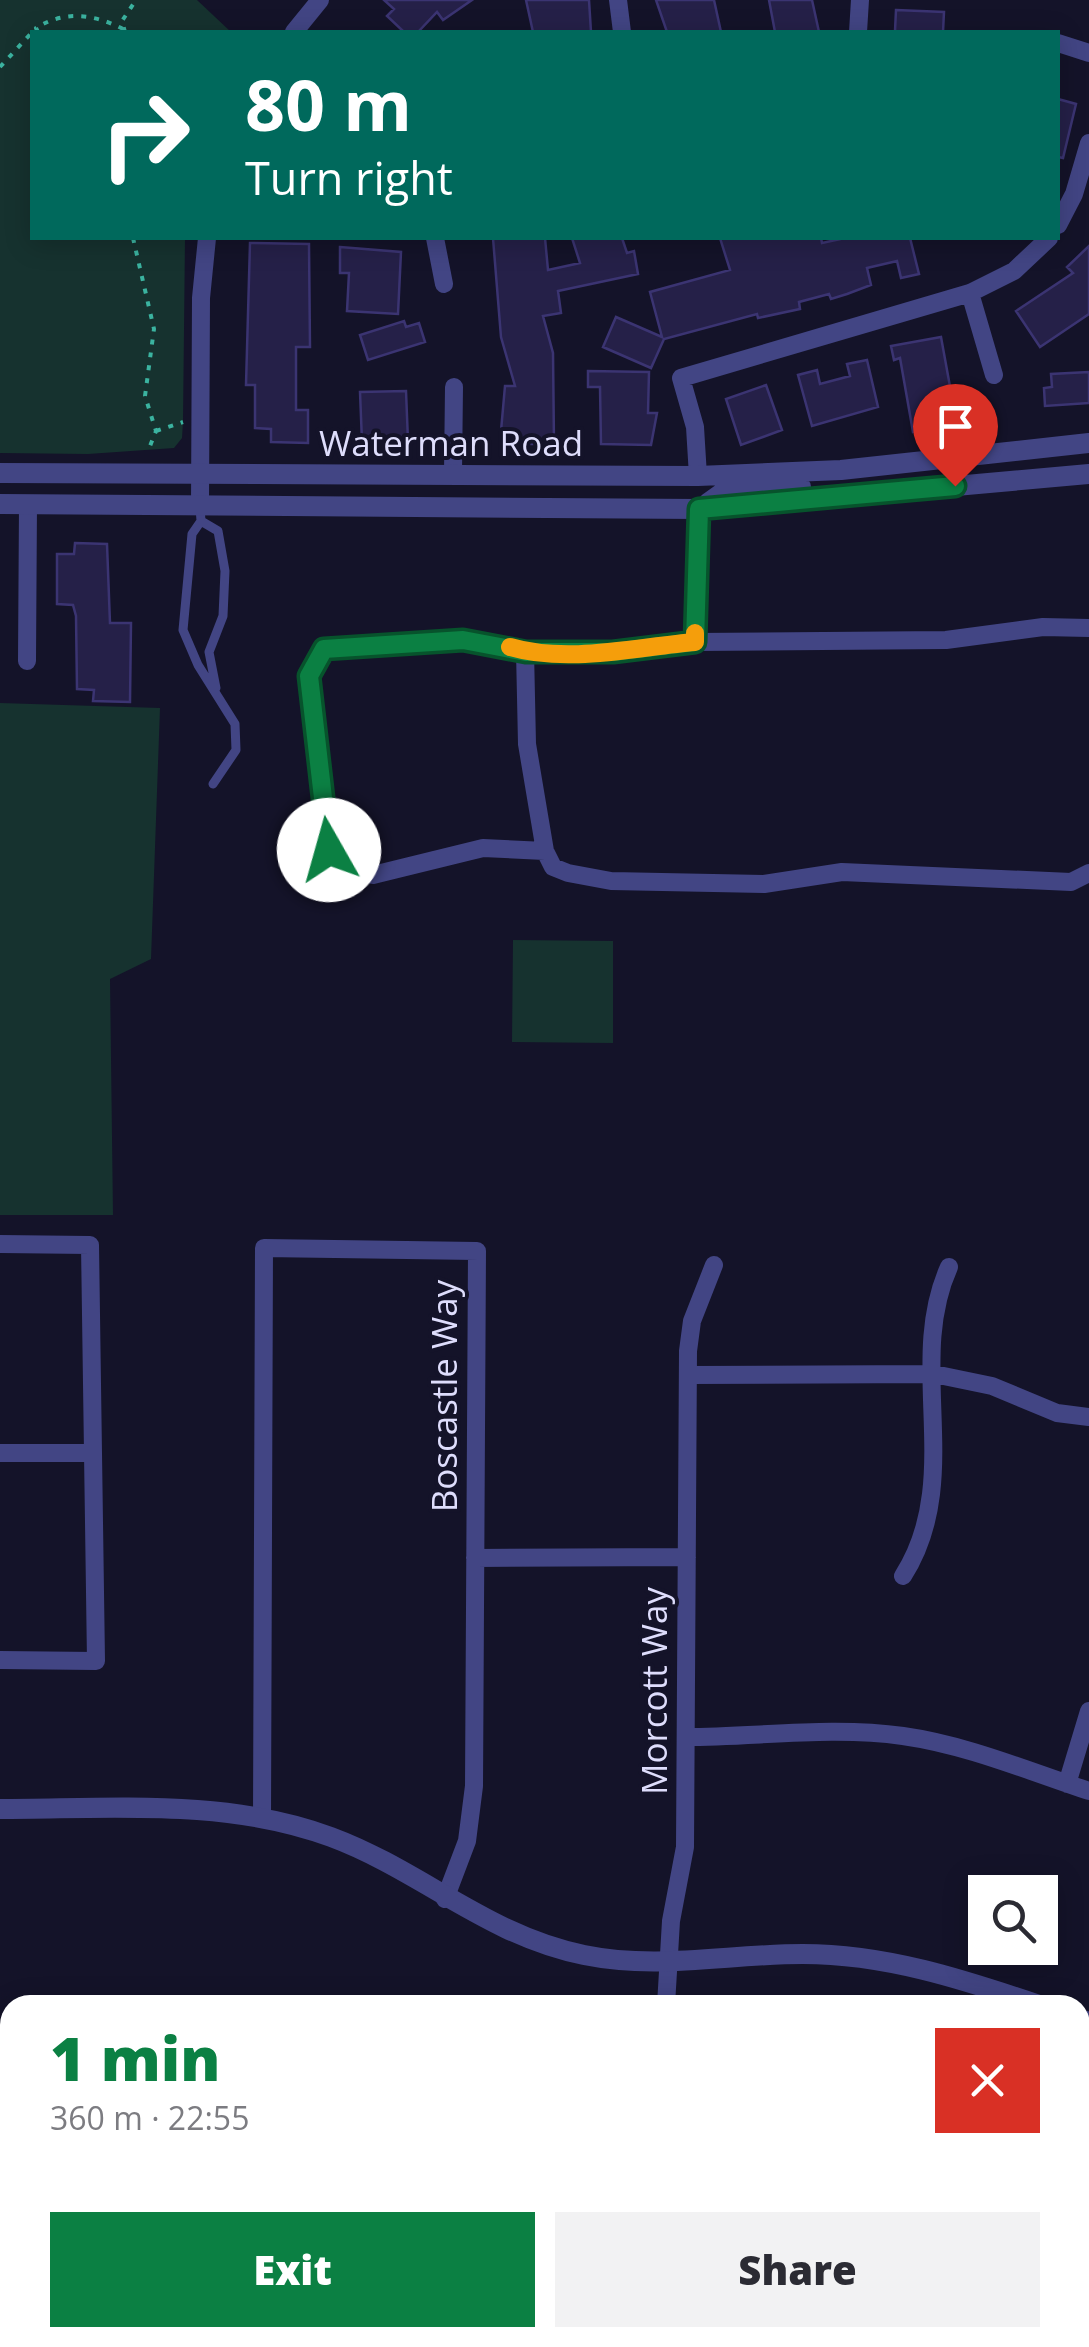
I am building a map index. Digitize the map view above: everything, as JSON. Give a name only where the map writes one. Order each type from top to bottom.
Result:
[{"type":"street","points":[[296,30],[320,0]]},
{"type":"street","points":[[618,0],[622,30]]},
{"type":"street","points":[[858,30],[860,0]]},
{"type":"street","points":[[1060,44],[1089,53]]},
{"type":"street","points":[[1060,220],[1074,194],[1089,143]]},
{"type":"street","points":[[201,513],[200,298],[206,240]]},
{"type":"street","points":[[435,240],[444,284]]},
{"type":"street","points":[[698,476],[696,427],[681,378],[970,293],[1014,271],[1047,240]]},
{"type":"street","points":[[970,293],[994,376]]},
{"type":"street","points":[[453,473],[454,388]]},
{"type":"street","name":"Waterman Road","points":[[0,473],[698,476],[841,470],[901,460],[1089,443]]},
{"type":"street","name":"Waterman Road","points":[[699,509],[722,493],[876,479],[901,460]]},
{"type":"street","name":"Waterman Road","points":[[0,504],[201,513],[699,509],[1089,474]]},
{"type":"street","points":[[27,661],[28,504]]},
{"type":"street","points":[[695,642],[699,509]]},
{"type":"street","points":[[545,851],[483,848],[374,875],[355,874],[334,863],[309,676],[318,655],[333,646],[422,646],[463,640],[526,652],[613,652],[695,642],[946,640],[1043,627],[1089,628]]},
{"type":"street","points":[[526,652],[527,744],[545,851],[554,866],[568,873],[610,881],[764,884],[842,872],[1070,882],[1089,872]]},
{"type":"street","points":[[0,1244],[90,1245],[96,1661],[0,1660]]},
{"type":"street","name":"Boscastle Way","points":[[262,1818],[264,1248],[476,1252],[473,1809],[468,1841],[445,1899]]},
{"type":"street","name":"Morcott Way","points":[[667,1995],[671,1921],[685,1847],[688,1375],[692,1321],[714,1264]]},
{"type":"street","points":[[903,1576],[930,1516],[936,1306],[949,1267]]},
{"type":"street","points":[[688,1375],[934,1374],[992,1386],[1056,1413],[1089,1417]]},
{"type":"street","points":[[0,1453],[93,1453]]},
{"type":"street","points":[[475,1558],[686,1557]]},
{"type":"street","points":[[1066,1784],[1089,1711]]},
{"type":"street","points":[[686,1737],[862,1732],[903,1736],[951,1745],[1089,1791]]},
{"type":"street","points":[[0,1809],[178,1810],[262,1818],[366,1852],[514,1935],[553,1948],[618,1960],[669,1963],[758,1954],[859,1958],[958,1978],[1009,1995]]},
{"type":"lane","points":[[213,784],[236,750],[234,724],[217,690],[198,665],[183,630],[192,534],[201,513],[218,531],[225,571],[223,616],[209,652],[217,690]]},
{"type":"path","points":[[124,30],[122,22],[136,0]]},
{"type":"path","points":[[37,30],[59,17],[82,15],[121,30]]},
{"type":"path","points":[[0,67],[30,37]]},
{"type":"path","points":[[133,240],[154,329],[145,396],[156,431],[148,451]]},
{"type":"path","points":[[156,431],[182,422]]},
{"type":"green space","points":[[0,0],[197,0],[229,30],[30,30],[30,240],[185,240],[182,438],[174,448],[88,454],[0,453]]},
{"type":"green space","points":[[0,703],[160,708],[151,959],[110,979],[113,1215],[0,1215]]},
{"type":"green space","points":[[513,940],[613,941],[613,1043],[512,1042]]},
{"type":"building","points":[[384,0],[472,0],[443,20],[437,12],[420,30],[402,30],[387,16],[394,9]]},
{"type":"building","points":[[526,0],[589,0],[591,30],[533,30]]},
{"type":"building","points":[[656,0],[714,0],[721,30],[666,30]]},
{"type":"building","points":[[769,0],[812,0],[819,30],[775,30]]},
{"type":"building","points":[[896,10],[944,12],[943,30],[895,30]]},
{"type":"building","points":[[1060,100],[1076,104],[1063,158],[1060,157]]},
{"type":"building","points":[[493,240],[545,240],[548,270],[580,263],[573,240],[623,240],[627,253],[634,251],[638,274],[558,291],[561,313],[543,316],[553,353],[554,444],[517,444],[516,431],[501,431],[505,386],[515,386],[501,337]]},
{"type":"building","points":[[721,240],[910,240],[919,274],[901,278],[897,261],[867,268],[871,285],[847,294],[831,299],[829,294],[799,302],[800,309],[758,318],[757,314],[664,339],[651,368],[603,347],[616,317],[662,337],[650,292],[730,270]]},
{"type":"building","points":[[250,243],[309,244],[310,347],[296,347],[296,410],[308,410],[308,443],[271,442],[271,429],[255,428],[255,385],[246,385]]},
{"type":"building","points":[[1089,246],[1089,314],[1040,347],[1016,311],[1073,273],[1067,267]]},
{"type":"building","points":[[340,247],[401,252],[398,314],[347,311],[349,273],[340,273]]},
{"type":"building","points":[[404,321],[406,327],[419,323],[425,342],[368,360],[360,335]]},
{"type":"building","points":[[941,337],[953,403],[960,402],[964,423],[913,432],[900,358],[894,360],[891,346]]},
{"type":"building","points":[[867,360],[878,407],[812,426],[798,375],[817,370],[820,384],[850,376],[847,364]]},
{"type":"building","points":[[588,371],[649,372],[648,413],[657,413],[651,445],[601,444],[600,387],[588,387]]},
{"type":"building","points":[[1089,372],[1089,403],[1045,406],[1044,388],[1052,387],[1051,374]]},
{"type":"building","points":[[766,385],[782,430],[741,445],[726,399]]},
{"type":"building","points":[[406,391],[408,441],[362,442],[360,392]]},
{"type":"building","points":[[75,543],[107,544],[110,623],[131,623],[130,702],[93,701],[94,690],[77,689],[76,616],[73,605],[57,604],[57,554],[74,554]]},
{"type":"slow traffic","points":[[510,647],[526,652],[613,652],[695,642],[695,633]]},
{"type":"route","points":[[329,850],[309,676],[312,664],[324,649],[349,645],[422,646],[463,640],[526,652],[613,652],[695,642],[699,509],[955,486]]}]
